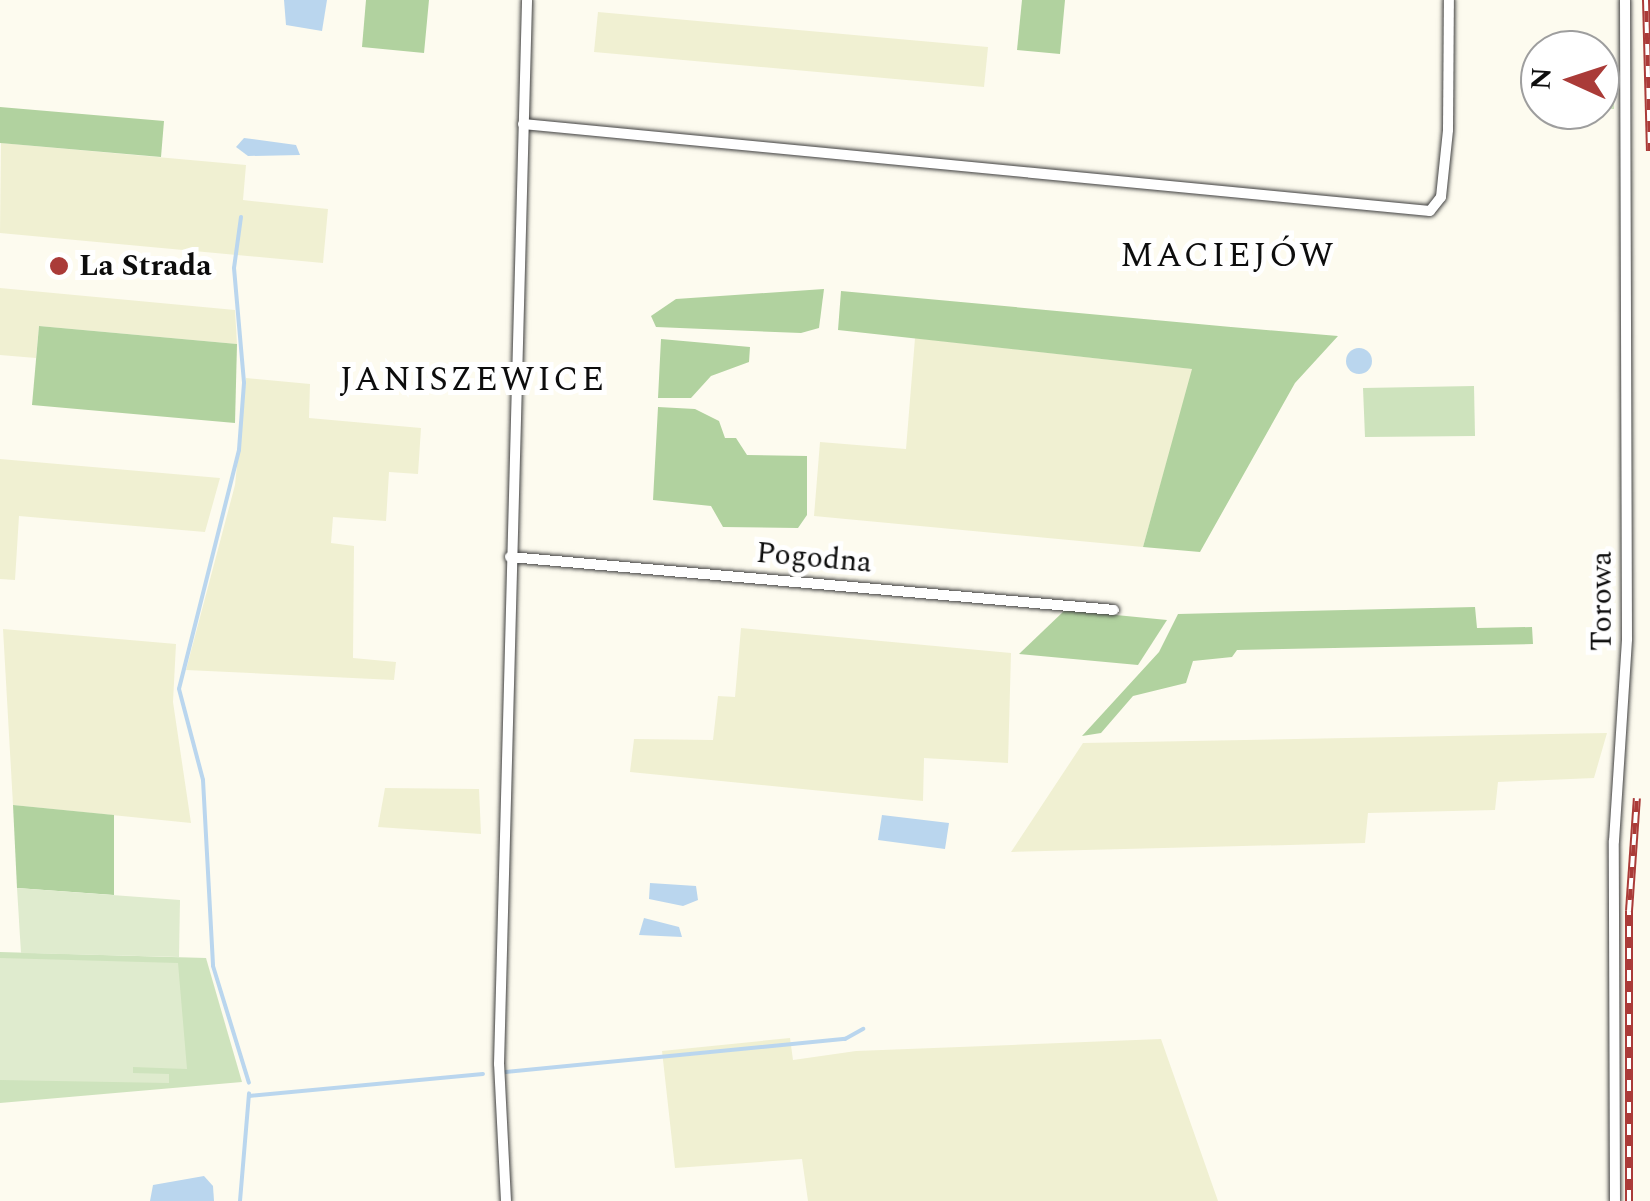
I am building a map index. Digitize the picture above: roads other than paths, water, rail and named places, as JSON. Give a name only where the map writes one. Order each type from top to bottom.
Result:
[{"type":"street","points":[[506,1201],[499,1064],[527,0]]},
{"type":"street","points":[[523,124],[1430,211],[1441,197],[1448,130],[1449,0]]},
{"type":"street","name":"Torowa","points":[[1614,1201],[1614,874],[1627,639],[1626,0]]},
{"type":"street","name":"Pogodna","points":[[510,557],[1114,610]]},
{"type":"water","points":[[284,0],[327,0],[322,31],[286,25]]},
{"type":"water","points":[[244,138],[296,145],[300,155],[248,156],[236,147]]},
{"type":"water","points":[[1359,348],[1368,352],[1372,361],[1368,370],[1359,374],[1350,370],[1346,361],[1350,352]]},
{"type":"water","points":[[882,815],[949,823],[945,849],[878,840]]},
{"type":"water","points":[[650,883],[696,886],[698,900],[683,906],[649,899]]},
{"type":"water","points":[[644,918],[679,927],[682,937],[639,935]]},
{"type":"water","points":[[204,1176],[213,1186],[214,1201],[150,1201],[153,1185]]},
{"type":"waterway","points":[[241,217],[234,268],[244,383],[239,450],[179,689],[203,780],[213,966],[249,1083]]},
{"type":"waterway","points":[[506,1072],[845,1039],[863,1029]]},
{"type":"waterway","points":[[249,1096],[483,1074]]},
{"type":"waterway","points":[[240,1201],[249,1093]]},
{"type":"railway","points":[[1646,0],[1650,151]]},
{"type":"railway","points":[[1629,1201],[1629,911],[1637,798]]},
{"type":"place","name":"La Strada","points":[[59,266]]},
{"type":"district","name":"MACIEJÓW","points":[[1228,256]]},
{"type":"district","name":"JANISZEWICE","points":[[473,380]]}]
